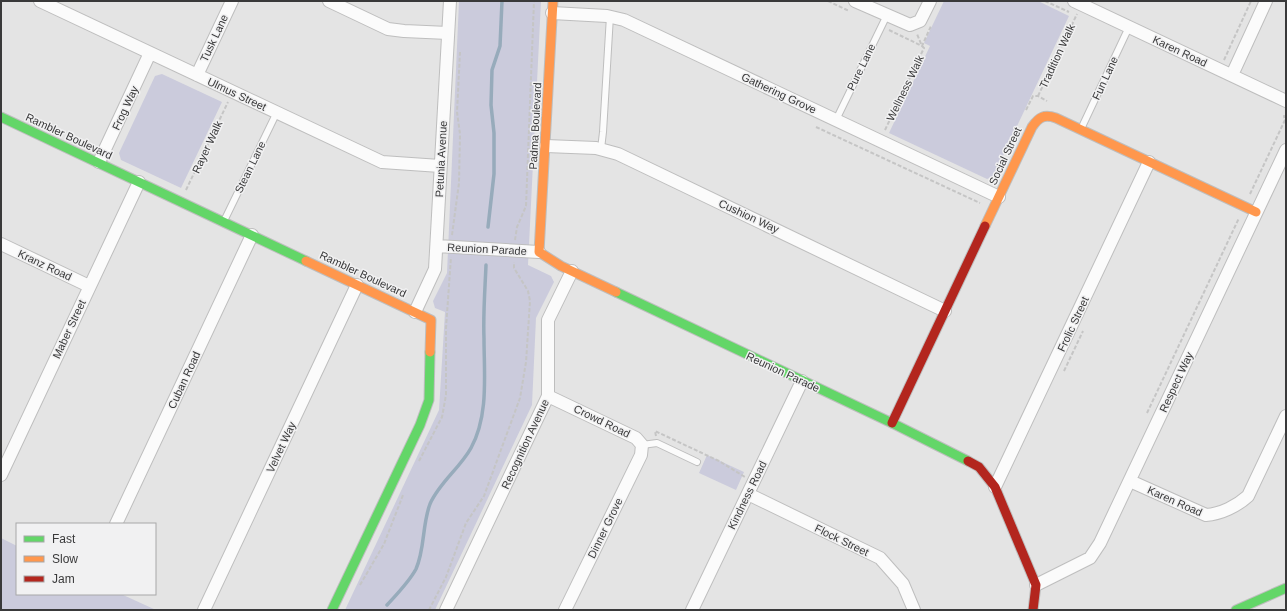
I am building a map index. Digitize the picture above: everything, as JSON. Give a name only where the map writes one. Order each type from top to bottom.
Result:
[{"type":"street","name":"Ulmus Street","points":[[40,1],[382,162],[440,166]]},
{"type":"street","name":"Tusk Lane","points":[[197,75],[232,1]]},
{"type":"street","points":[[329,1],[388,29],[404,32],[448,33]]},
{"type":"street","name":"Petunia Avenue","points":[[415,312],[435,269],[450,1]]},
{"type":"street","name":"Padma Boulevard","points":[[539,252],[553,1]]},
{"type":"street","points":[[854,7],[887,15],[910,24],[920,20],[930,1]]},
{"type":"street","name":"Karen Road","points":[[1074,1],[1286,101]]},
{"type":"street","points":[[1232,75],[1266,1]]},
{"type":"street","name":"Gathering Grove","points":[[552,13],[610,16],[631,23],[994,194]]},
{"type":"street","name":"Frog Way","points":[[99,162],[150,53]]},
{"type":"street","name":"Social Street","points":[[892,424],[945,310],[994,194],[1037,119],[1043,115],[1050,115],[1081,129],[1256,212]]},
{"type":"street","name":"Rambler Boulevard","points":[[1,117],[431,320],[429,400],[420,425],[332,610]]},
{"type":"street","name":"Cushion Way","points":[[546,146],[601,149],[618,154],[945,310]]},
{"type":"street","name":"Respect Way","points":[[1036,585],[1090,558],[1100,543],[1286,150]]},
{"type":"street","name":"Frolic Street","points":[[995,487],[1150,162]]},
{"type":"street","name":"Maber Street","points":[[1,475],[139,182]]},
{"type":"street","name":"Cuban Road","points":[[116,523],[252,235]]},
{"type":"street","name":"Kranz Road","points":[[1,244],[89,286]]},
{"type":"street","name":"Reunion Parade","points":[[436,246],[451,252],[515,250],[539,252],[572,271],[979,467],[995,487],[1036,585],[1033,610]]},
{"type":"street","name":"Recognition Avenue","points":[[446,610],[548,396],[548,320],[572,271]]},
{"type":"street","name":"Velvet Way","points":[[204,610],[357,285]]},
{"type":"street","name":"Kindness Road","points":[[693,608],[802,381]]},
{"type":"street","name":"Crowd Road","points":[[548,396],[636,438],[642,445]]},
{"type":"street","name":"Karen Road","points":[[1130,481],[1206,515],[1217,514],[1248,496],[1285,420]]},
{"type":"street","name":"Dinner Grove","points":[[565,610],[641,455],[642,445]]},
{"type":"street","name":"Flock Street","points":[[748,494],[880,558],[903,584],[914,610]]},
{"type":"street","points":[[1236,610],[1286,588]]},
{"type":"street","points":[[693,608],[705,610]]},
{"type":"lane","name":"Pure Lane","points":[[836,120],[887,15]]},
{"type":"lane","points":[[601,149],[604,132],[610,16]]},
{"type":"lane","name":"Fun Lane","points":[[1081,129],[1129,27]]},
{"type":"lane","name":"Stean Lane","points":[[224,222],[277,112]]},
{"type":"lane","name":"Crowd Road","points":[[642,445],[657,443],[698,462]]},
{"type":"path","points":[[429,610],[446,577],[466,523],[484,496],[520,398],[526,362],[530,301],[528,291],[514,268],[517,227],[526,206],[534,1]]},
{"type":"path","points":[[828,1],[854,7]]},
{"type":"path","name":"Tradition Walk","points":[[1026,111],[1033,96],[1038,96],[1076,16]]},
{"type":"path","name":"Wellness Walk","points":[[885,131],[924,48],[922,46]]},
{"type":"path","points":[[451,252],[458,183],[460,134],[457,112],[460,49]]},
{"type":"path","name":"Rayer Walk","points":[[181,202],[233,92]]},
{"type":"path","points":[[1038,96],[1051,103]]},
{"type":"path","points":[[1147,415],[1285,120],[1284,116],[1286,117]]},
{"type":"path","points":[[816,127],[983,204],[994,194]]},
{"type":"path","points":[[1232,215],[1239,218]]},
{"type":"shaded area","points":[[459,1],[541,1],[528,265],[551,276],[554,282],[536,318],[532,405],[435,610],[345,610],[439,410],[445,312],[435,308],[433,301],[447,273]]},
{"type":"shaded area","points":[[944,1],[1038,1],[1069,16],[993,177],[987,179],[889,133],[930,46],[924,43]]},
{"type":"shaded area","points":[[162,74],[222,102],[181,188],[121,160],[119,153],[155,76]]},
{"type":"shaded area","points":[[707,455],[744,472],[736,490],[699,473]]},
{"type":"shaded area","points":[[1,538],[16,546],[16,595],[123,595],[156,610],[1,610]]},
{"type":"waterway","points":[[488,227],[494,174],[494,133],[491,105],[492,70],[500,46],[502,1]]},
{"type":"waterway","points":[[387,605],[416,569],[421,553],[427,512],[430,504],[439,489],[471,448],[481,422],[485,380],[484,320],[486,265]]},
{"type":"traffic: fast","points":[[1,117],[306,261]]},
{"type":"traffic: fast","points":[[616,292],[892,423],[968,461]]},
{"type":"traffic: fast","points":[[332,610],[420,425],[429,400],[430,352]]},
{"type":"traffic: fast","points":[[1236,610],[1286,588]]},
{"type":"traffic: slow","points":[[553,1],[539,252],[561,266],[616,292]]},
{"type":"traffic: slow","points":[[985,226],[1032,127],[1037,121],[1045,116],[1056,118],[1256,212]]},
{"type":"traffic: slow","points":[[306,261],[431,320],[430,352]]},
{"type":"traffic: jam","points":[[892,423],[985,226]]},
{"type":"traffic: jam","points":[[968,461],[979,467],[995,487],[1036,585],[1033,610]]}]
